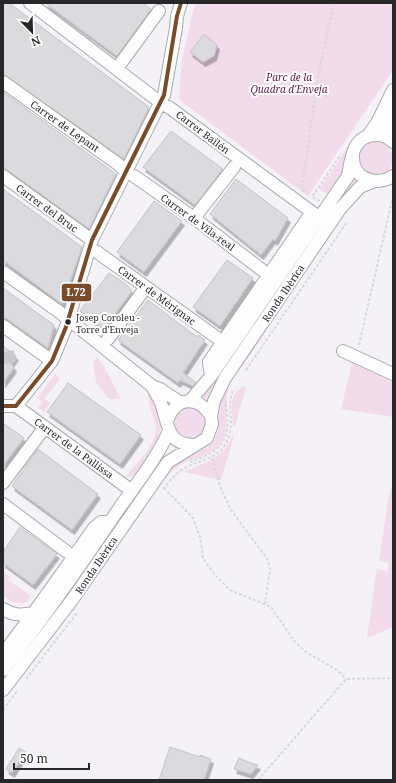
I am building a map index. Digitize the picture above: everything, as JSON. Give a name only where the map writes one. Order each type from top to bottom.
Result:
[{"type":"street","name":"Carrer Bailén","points":[[30,3],[161,103],[170,108],[316,215]]},
{"type":"street","points":[[3,406],[16,406],[52,361],[68,319],[92,240],[130,174],[161,103],[166,88],[177,16],[181,3]]},
{"type":"street","points":[[121,63],[159,7],[177,16]]},
{"type":"street","name":"Carrer de Lepant","points":[[3,82],[130,174]]},
{"type":"street","points":[[366,137],[377,123],[393,90]]},
{"type":"street","points":[[387,102],[386,127],[391,140]]},
{"type":"street","points":[[372,182],[356,172],[353,163],[354,149],[358,142],[366,137],[375,135],[391,140]]},
{"type":"street","name":"Ronda Ibèrica","points":[[3,670],[39,624],[160,450],[168,426],[169,414],[174,408],[186,402],[211,376],[316,215],[348,176],[354,149]]},
{"type":"street","points":[[194,218],[234,167]]},
{"type":"street","name":"Carrer de Vila-real","points":[[130,174],[194,218],[262,270]]},
{"type":"street","name":"Carrer del Bruc","points":[[3,176],[92,240]]},
{"type":"street","name":"Ronda Ibèrica","points":[[3,690],[72,600],[168,462],[207,438],[212,424],[211,416],[218,389],[337,213],[360,187],[372,182],[385,180],[393,176]]},
{"type":"street","name":"Carrer de Mérignac","points":[[98,252],[216,337]]},
{"type":"street","points":[[3,272],[68,319],[152,386],[160,388],[186,402],[199,403],[206,408],[211,416]]},
{"type":"street","points":[[108,338],[146,287]]},
{"type":"street","points":[[3,326],[52,361]]},
{"type":"street","points":[[343,351],[393,374]]},
{"type":"street","points":[[152,386],[174,440],[184,445],[194,445]]},
{"type":"street","name":"Carrer de la Pallissa","points":[[16,406],[132,491]]},
{"type":"street","points":[[3,483],[45,427]]},
{"type":"street","points":[[3,504],[67,552]]},
{"type":"street","name":"Ronda Ibèrica","points":[[3,654],[94,528],[101,522],[110,522]]},
{"type":"street","points":[[6,611],[21,616],[34,613]]},
{"type":"street","points":[[6,611],[18,634]]},
{"type":"path","points":[[307,199],[302,186],[319,71],[334,3]]},
{"type":"path","points":[[360,345],[393,196]]},
{"type":"path","points":[[312,197],[318,200]]},
{"type":"path","name":"Ronda Ibèrica","points":[[246,370],[347,222]]},
{"type":"path","points":[[210,455],[221,489],[231,510],[268,560],[270,570],[265,604]]},
{"type":"path","points":[[164,488],[193,518],[200,537],[203,558],[215,575],[230,590],[271,607],[295,642],[306,652],[337,670],[346,679],[393,678]]},
{"type":"path","points":[[258,780],[346,679]]},
{"type":"green space","name":"Parc de la Quadra d'Enveja","points":[[195,3],[393,3],[393,70],[308,196],[182,102],[179,97],[182,59]]},
{"type":"green space","points":[[379,142],[386,144],[391,149],[393,159],[391,169],[386,174],[373,176],[366,174],[361,169],[359,156],[361,149],[366,144]]},
{"type":"green space","points":[[348,147],[343,174],[328,195],[319,189]]},
{"type":"green space","points":[[353,176],[359,182],[348,191],[339,203],[219,380],[208,400],[201,396]]},
{"type":"green space","points":[[339,218],[341,219],[242,367],[240,365]]},
{"type":"green space","points":[[97,357],[102,363],[121,399],[109,399],[96,382],[93,362]]},
{"type":"green space","points":[[352,363],[393,382],[393,417],[341,409]]},
{"type":"green space","points":[[55,374],[60,378],[45,399],[50,403],[44,412],[38,408],[42,402],[37,398]]},
{"type":"green space","points":[[225,386],[229,388],[227,394],[226,427],[223,439],[219,445],[208,453],[183,463],[171,472],[161,483],[139,515],[137,514],[170,465],[181,458],[199,452],[213,442],[218,429],[218,406]]},
{"type":"green space","points":[[246,386],[235,426],[233,426],[233,397],[240,389]]},
{"type":"green space","points":[[148,391],[158,408],[160,429],[158,442],[155,449],[139,472],[126,477],[151,445],[156,431],[149,405]]},
{"type":"green space","points":[[190,408],[201,412],[205,423],[201,434],[190,438],[179,434],[175,423],[179,412]]},
{"type":"green space","points":[[233,435],[234,436],[221,480],[183,472],[214,459],[225,449]]},
{"type":"green space","points":[[393,483],[393,627],[367,638],[377,568],[387,572],[389,563],[379,560],[389,495]]},
{"type":"green space","points":[[3,572],[10,577],[8,580],[31,596],[28,601],[23,604],[12,602],[3,596]]},
{"type":"building","points":[[3,3],[9,3],[149,107],[124,159],[3,74]]},
{"type":"building","points":[[45,3],[143,3],[151,9],[117,56]]},
{"type":"building","points":[[204,34],[217,45],[214,56],[203,62],[190,52]]},
{"type":"building","points":[[3,92],[116,174],[89,229],[3,167]]},
{"type":"building","points":[[171,131],[223,169],[195,205],[143,167]]},
{"type":"building","points":[[236,179],[288,218],[275,241],[273,239],[261,255],[210,214]]},
{"type":"building","points":[[3,189],[82,247],[62,304],[3,260]]},
{"type":"building","points":[[154,201],[182,221],[144,272],[117,252]]},
{"type":"building","points":[[227,260],[253,278],[220,326],[193,307]]},
{"type":"building","points":[[109,273],[126,284],[132,291],[104,329],[80,311]]},
{"type":"building","points":[[3,288],[54,325],[48,348],[3,316]]},
{"type":"building","points":[[148,300],[197,337],[198,335],[205,340],[183,373],[196,382],[193,386],[180,380],[178,383],[118,340]]},
{"type":"building","points":[[3,346],[16,356],[11,363],[14,368],[3,383]]},
{"type":"building","points":[[68,383],[141,435],[120,464],[47,412]]},
{"type":"building","points":[[3,423],[24,438],[3,466]]},
{"type":"building","points":[[38,449],[98,494],[72,530],[12,486]]},
{"type":"building","points":[[20,527],[57,554],[33,585],[3,563],[3,552]]},
{"type":"building","points":[[170,747],[211,759],[204,780],[159,780]]},
{"type":"building","points":[[19,748],[26,752],[12,773],[6,769]]},
{"type":"building","points":[[239,758],[258,765],[251,774],[234,769]]},
{"type":"tunnel","points":[[3,358],[16,356]]},
{"type":"transit line","name":"L72","points":[[3,406],[16,406],[52,361],[66,327],[92,240],[164,95],[177,16],[181,3]]},
{"type":"place","name":"Josep Coroleu - Torre d'Enveja","points":[[68,322]]}]
